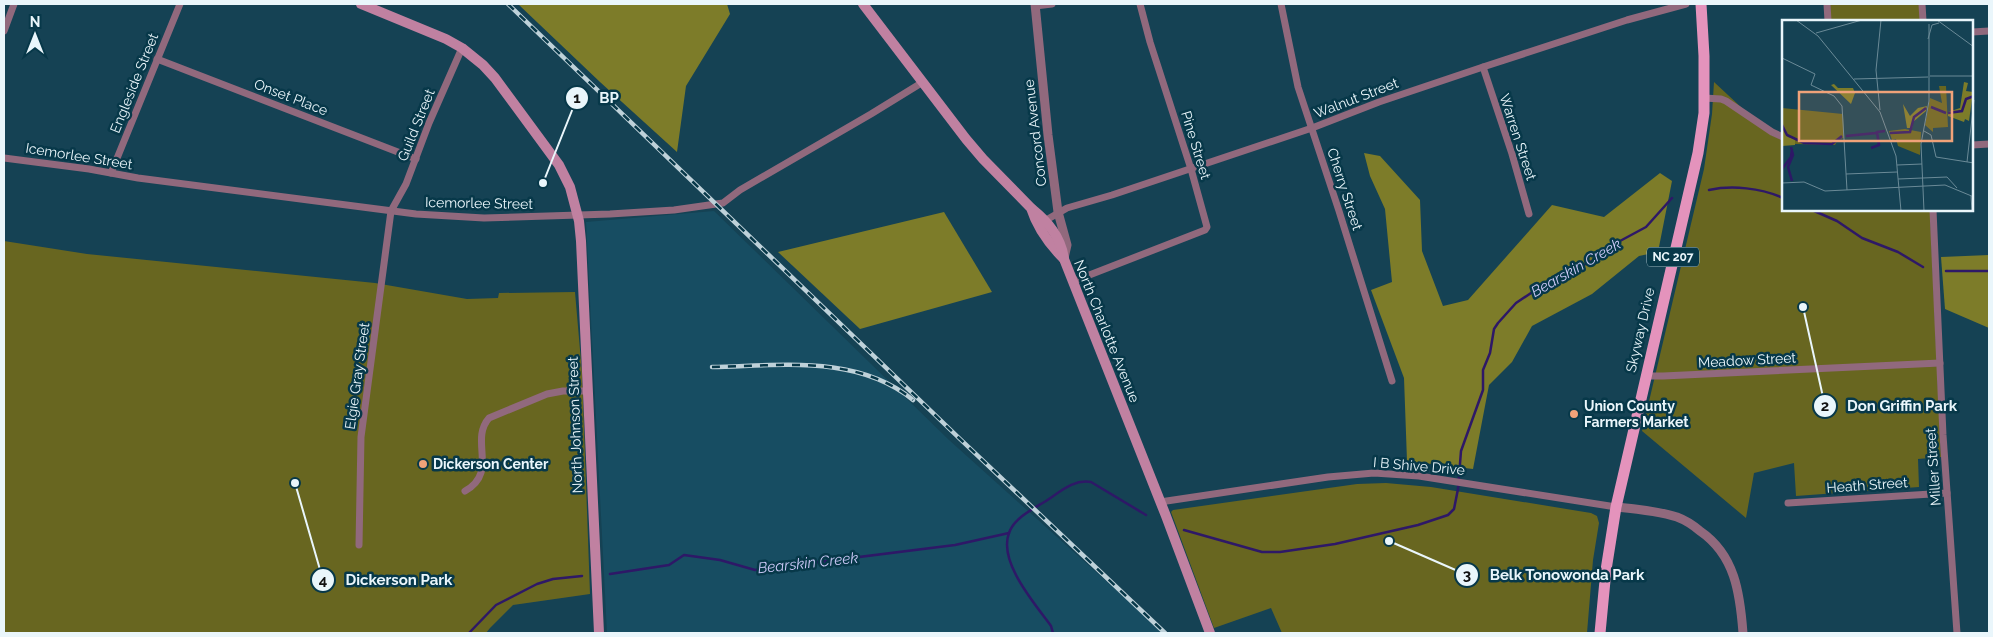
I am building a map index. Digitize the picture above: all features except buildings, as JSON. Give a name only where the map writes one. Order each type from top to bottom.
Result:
[{"type":"main road","name":"North Johnson Street","points":[[361,4],[446,39],[462,48],[483,65],[495,78],[559,166],[570,187],[581,241],[599,633]]},
{"type":"main road","points":[[863,4],[923,82]]},
{"type":"main road","name":"Skyway Drive","points":[[1600,633],[1606,570],[1616,507],[1645,376],[1694,174],[1704,113],[1701,4]]},
{"type":"main road","name":"North Charlotte Avenue","points":[[923,82],[983,159],[1031,208],[1062,245],[1064,259],[1210,633]]},
{"type":"street","points":[[4,31],[14,4]]},
{"type":"street","name":"Engleside Street","points":[[111,173],[180,4]]},
{"type":"street","points":[[1035,5],[1052,4]]},
{"type":"street","name":"Pine Street","points":[[1074,281],[1143,256],[1205,230],[1207,225],[1140,4]]},
{"type":"street","name":"Cherry Street","points":[[1281,4],[1298,87],[1392,381]]},
{"type":"street","name":"Walnut Street","points":[[1042,222],[1058,212],[1312,128],[1378,102],[1627,20],[1686,4]]},
{"type":"street","points":[[1827,4],[1828,20]]},
{"type":"street","points":[[1922,4],[1923,20]]},
{"type":"street","name":"Concord Avenue","points":[[1035,5],[1058,212],[1067,246],[1064,259]]},
{"type":"street","points":[[1973,32],[1989,32]]},
{"type":"street","name":"Guild Street","points":[[391,210],[406,184],[462,48]]},
{"type":"street","name":"Onset Place","points":[[157,59],[416,159]]},
{"type":"street","name":"Warren Street","points":[[1483,67],[1512,154],[1529,214]]},
{"type":"street","name":"Icemorlee Street","points":[[4,158],[391,210],[484,218],[674,210],[722,204],[740,190],[923,82]]},
{"type":"street","points":[[1704,98],[1716,98],[1726,101],[1772,132],[1782,137]]},
{"type":"street","points":[[1973,145],[1989,144]]},
{"type":"street","name":"Elgie Gray Street","points":[[359,546],[361,437],[391,210]]},
{"type":"street","name":"Miller Street","points":[[1933,211],[1947,493],[1957,633]]},
{"type":"street","name":"Meadow Street","points":[[1645,376],[1940,363]]},
{"type":"street","points":[[466,491],[482,475],[482,432],[483,424],[489,418],[547,394],[563,391],[588,391]]},
{"type":"street","name":"I B Shive Drive","points":[[1160,502],[1356,474],[1398,474],[1435,478],[1616,507]]},
{"type":"street","name":"Heath Street","points":[[1788,503],[1947,493]]},
{"type":"street","points":[[1616,507],[1676,517],[1708,536],[1728,559],[1738,585],[1743,633]]},
{"type":"shaded area","points":[[518,4],[727,4],[730,14],[686,86],[677,152],[600,82]]},
{"type":"shaded area","points":[[1830,4],[1920,4],[1921,20],[1831,20]]},
{"type":"shaded area","points":[[1714,82],[1771,135],[1782,140],[1782,211],[1930,211],[1941,457],[1918,459],[1919,487],[1796,496],[1794,463],[1754,473],[1746,518],[1642,431],[1704,169],[1712,114]]},
{"type":"shaded area","points":[[1364,153],[1380,156],[1420,200],[1422,251],[1443,306],[1468,300],[1552,205],[1604,217],[1660,173],[1672,181],[1658,252],[1639,256],[1592,294],[1532,326],[1512,362],[1489,385],[1473,469],[1407,461],[1404,378],[1371,290],[1392,282],[1385,209],[1370,176]]},
{"type":"shaded area","points":[[714,211],[949,440],[1164,633],[607,633],[586,222]]},
{"type":"shaded area","points":[[944,212],[992,292],[860,329],[778,252]]},
{"type":"shaded area","points":[[4,241],[87,254],[375,283],[467,299],[498,298],[499,293],[575,292],[582,373],[590,594],[513,605],[486,633],[4,633]]},
{"type":"shaded area","points":[[1989,255],[1989,328],[1945,309],[1941,257]]},
{"type":"shaded area","points":[[1386,483],[1431,487],[1591,513],[1597,516],[1599,523],[1593,560],[1587,633],[1282,633],[1271,608],[1214,628],[1171,512],[1173,510],[1357,484]]},
{"type":"waterway","name":"Bearskin Creek","points":[[1709,190],[1718,188],[1746,188],[1782,198]]},
{"type":"waterway","name":"Bearskin Creek","points":[[1184,530],[1262,552],[1280,552],[1335,544],[1418,525],[1448,515],[1454,509],[1458,489],[1461,451],[1483,390],[1483,370],[1490,353],[1494,329],[1498,323],[1516,303],[1543,285],[1598,258],[1620,241],[1646,227],[1672,198]]},
{"type":"waterway","name":"Bearskin Creek","points":[[1814,211],[1837,221],[1862,238],[1898,252],[1923,267]]},
{"type":"waterway","name":"Bearskin Creek","points":[[1946,271],[1989,271]]},
{"type":"waterway","name":"Bearskin Creek","points":[[1053,633],[1051,626],[1028,595],[1013,569],[1007,544],[1011,528],[1024,514],[1078,482],[1091,482],[1146,515]]},
{"type":"waterway","name":"Bearskin Creek","points":[[610,574],[669,565],[684,555],[720,560],[755,570],[955,545],[1009,533]]},
{"type":"waterway","name":"Bearskin Creek","points":[[469,633],[496,605],[537,584],[553,579],[582,576]]},
{"type":"railway","points":[[508,4],[959,438],[1165,633]]},
{"type":"railway","points":[[712,367],[790,365],[842,369],[867,375],[891,385],[913,400]]},
{"type":"place","name":"BP","points":[[543,183]]},
{"type":"place","name":"Don Griffin Park","points":[[1803,307]]},
{"type":"place","name":"Union County Farmers Market","points":[[1574,414]]},
{"type":"place","name":"Dickerson Center","points":[[423,464]]},
{"type":"place","name":"Dickerson Park","points":[[295,483]]},
{"type":"place","name":"Belk Tonowonda Park","points":[[1389,541]]}]
